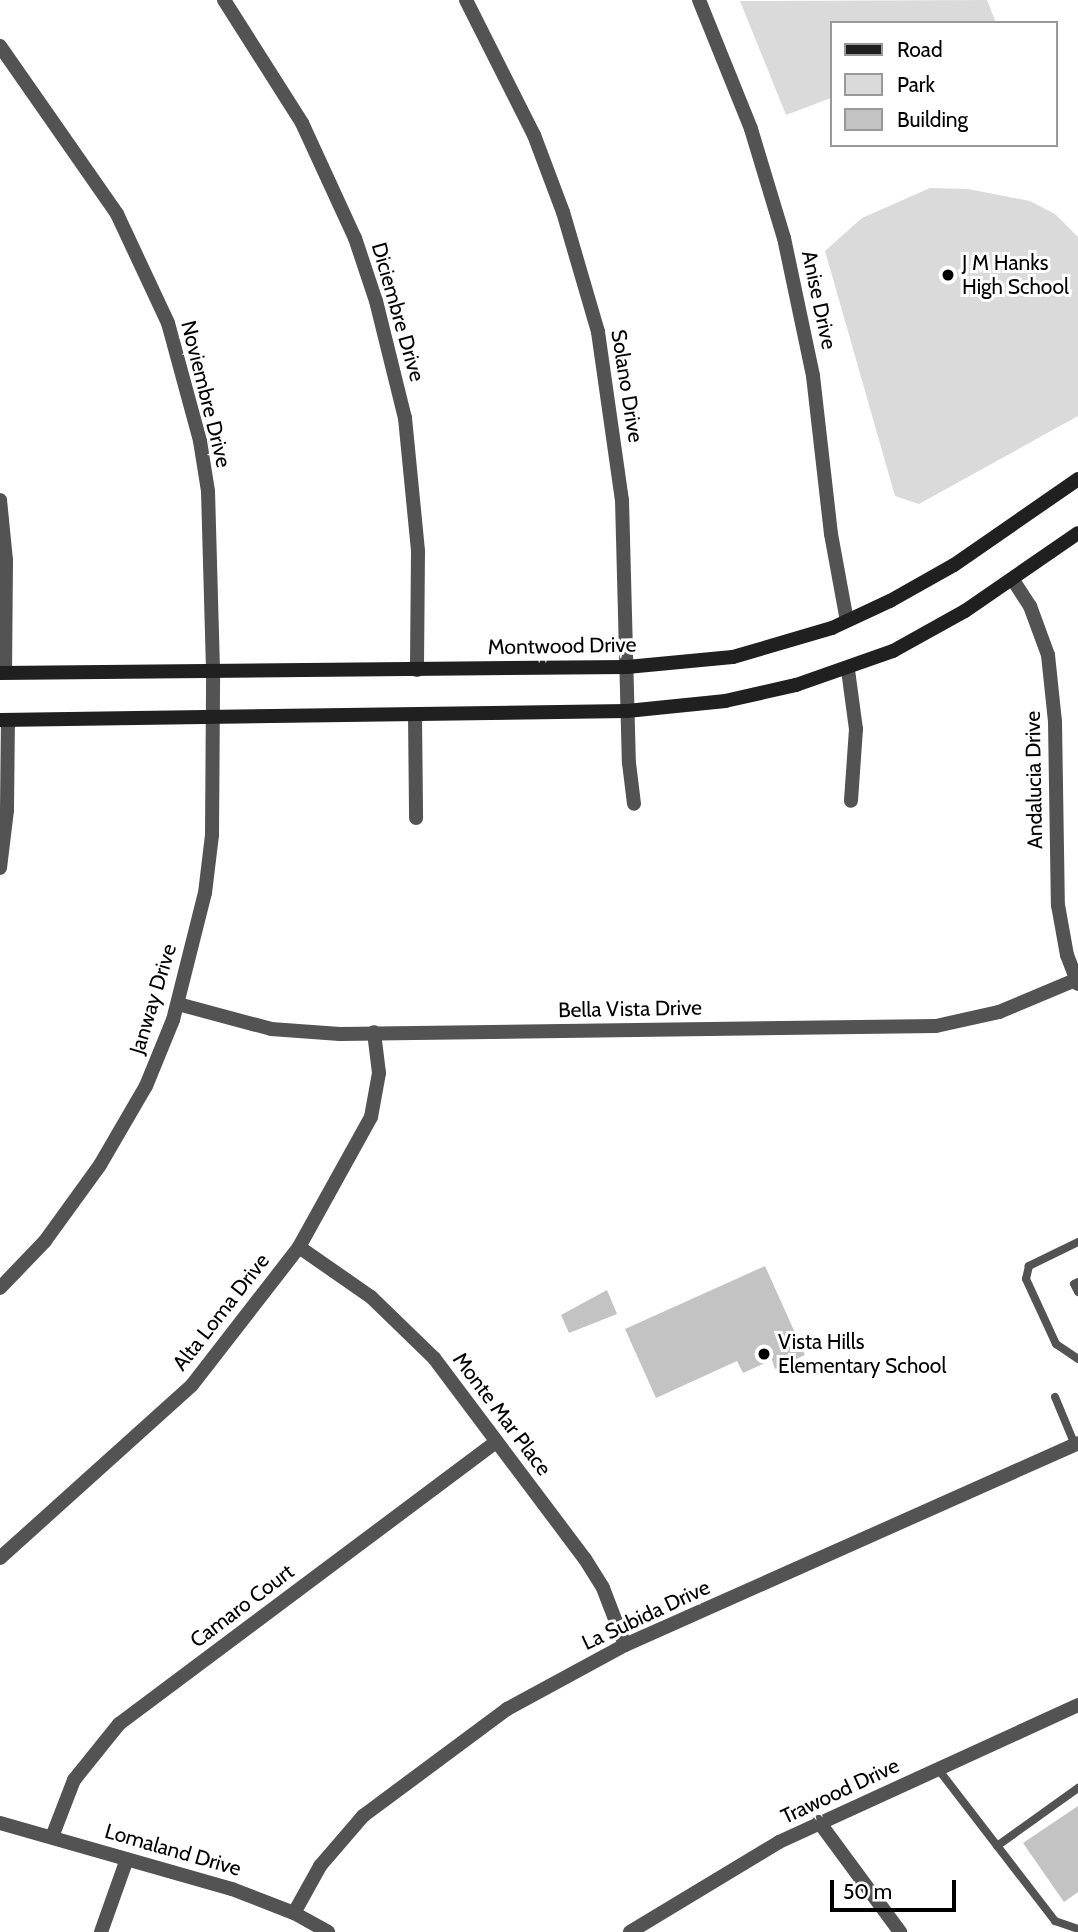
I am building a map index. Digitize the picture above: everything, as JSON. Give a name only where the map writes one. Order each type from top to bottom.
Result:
[{"type":"main road","name":"Montwood Drive","points":[[2,673],[213,674],[627,667],[733,657],[847,621],[954,565],[1078,480]]},
{"type":"main road","points":[[4,720],[627,711],[725,701],[848,670],[893,651],[1013,580],[1078,533]]},
{"type":"street","name":"Diciembre Drive","points":[[224,0],[302,123],[351,228],[376,302],[405,418],[418,551],[416,670]]},
{"type":"street","name":"Solano Drive","points":[[466,0],[534,135],[563,212],[598,332],[622,500],[627,711],[634,804]]},
{"type":"street","name":"Anise Drive","points":[[699,0],[751,129],[787,251],[813,376],[831,534],[847,621]]},
{"type":"street","name":"Noviembre Drive","points":[[0,46],[117,214],[168,323],[188,390],[208,491],[213,674]]},
{"type":"street","points":[[0,499],[6,560],[2,673]]},
{"type":"street","name":"Andalucia Drive","points":[[1013,580],[1030,606],[1048,655],[1055,722],[1058,905],[1077,981]]},
{"type":"street","points":[[848,670],[856,729],[851,801]]},
{"type":"street","name":"Janway Drive","points":[[0,1288],[45,1241],[118,1137],[151,1074],[178,1004],[205,893],[212,835],[210,718],[213,674]]},
{"type":"street","points":[[415,715],[416,818]]},
{"type":"street","points":[[0,868],[7,810],[4,720]]},
{"type":"street","name":"Bella Vista Drive","points":[[178,1004],[271,1030],[374,1032],[936,1026],[999,1012],[1077,981]]},
{"type":"street","name":"Alta Loma Drive","points":[[0,1558],[192,1385],[299,1247],[371,1117],[379,1073],[374,1032]]},
{"type":"street","name":"Monte Mar Place","points":[[299,1247],[404,1326],[467,1399],[496,1442],[585,1559],[603,1588],[625,1645]]},
{"type":"street","name":"Camaro Court","points":[[52,1837],[74,1780],[119,1724],[496,1442]]},
{"type":"street","name":"La Subida Drive","points":[[294,1913],[342,1837],[391,1793],[507,1709],[625,1645],[1077,1444]]},
{"type":"street","name":"Trawood Drive","points":[[630,1932],[716,1876],[819,1822],[1078,1706]]},
{"type":"street","points":[[819,1822],[901,1932]]},
{"type":"street","name":"Lomaland Drive","points":[[0,1823],[232,1888],[294,1913],[328,1932]]},
{"type":"street","points":[[101,1932],[127,1859]]},
{"type":"lane","points":[[1078,1242],[1029,1266],[1026,1279],[1056,1344],[1078,1359]]},
{"type":"lane","points":[[1078,1282],[1074,1284],[1078,1292]]},
{"type":"lane","points":[[1055,1397],[1077,1444]]},
{"type":"lane","points":[[938,1769],[1055,1921],[1078,1929]]},
{"type":"lane","points":[[997,1846],[1078,1788]]},
{"type":"green space","points":[[987,0],[995,21],[830,21],[830,98],[786,115],[740,1]]},
{"type":"green space","points":[[930,188],[968,189],[1030,201],[1055,214],[1078,237],[1078,416],[919,504],[895,496],[825,251],[862,218]]},
{"type":"building","points":[[765,1266],[805,1355],[775,1369],[772,1360],[743,1373],[737,1361],[656,1398],[625,1329]]},
{"type":"building","points":[[607,1290],[617,1314],[569,1333],[561,1315]]},
{"type":"building","points":[[1078,1806],[1078,1892],[1064,1902],[1023,1843]]},
{"type":"place","name":"J M Hanks High School","points":[[948,275]]},
{"type":"place","name":"Vista Hills Elementary School","points":[[764,1354]]}]
